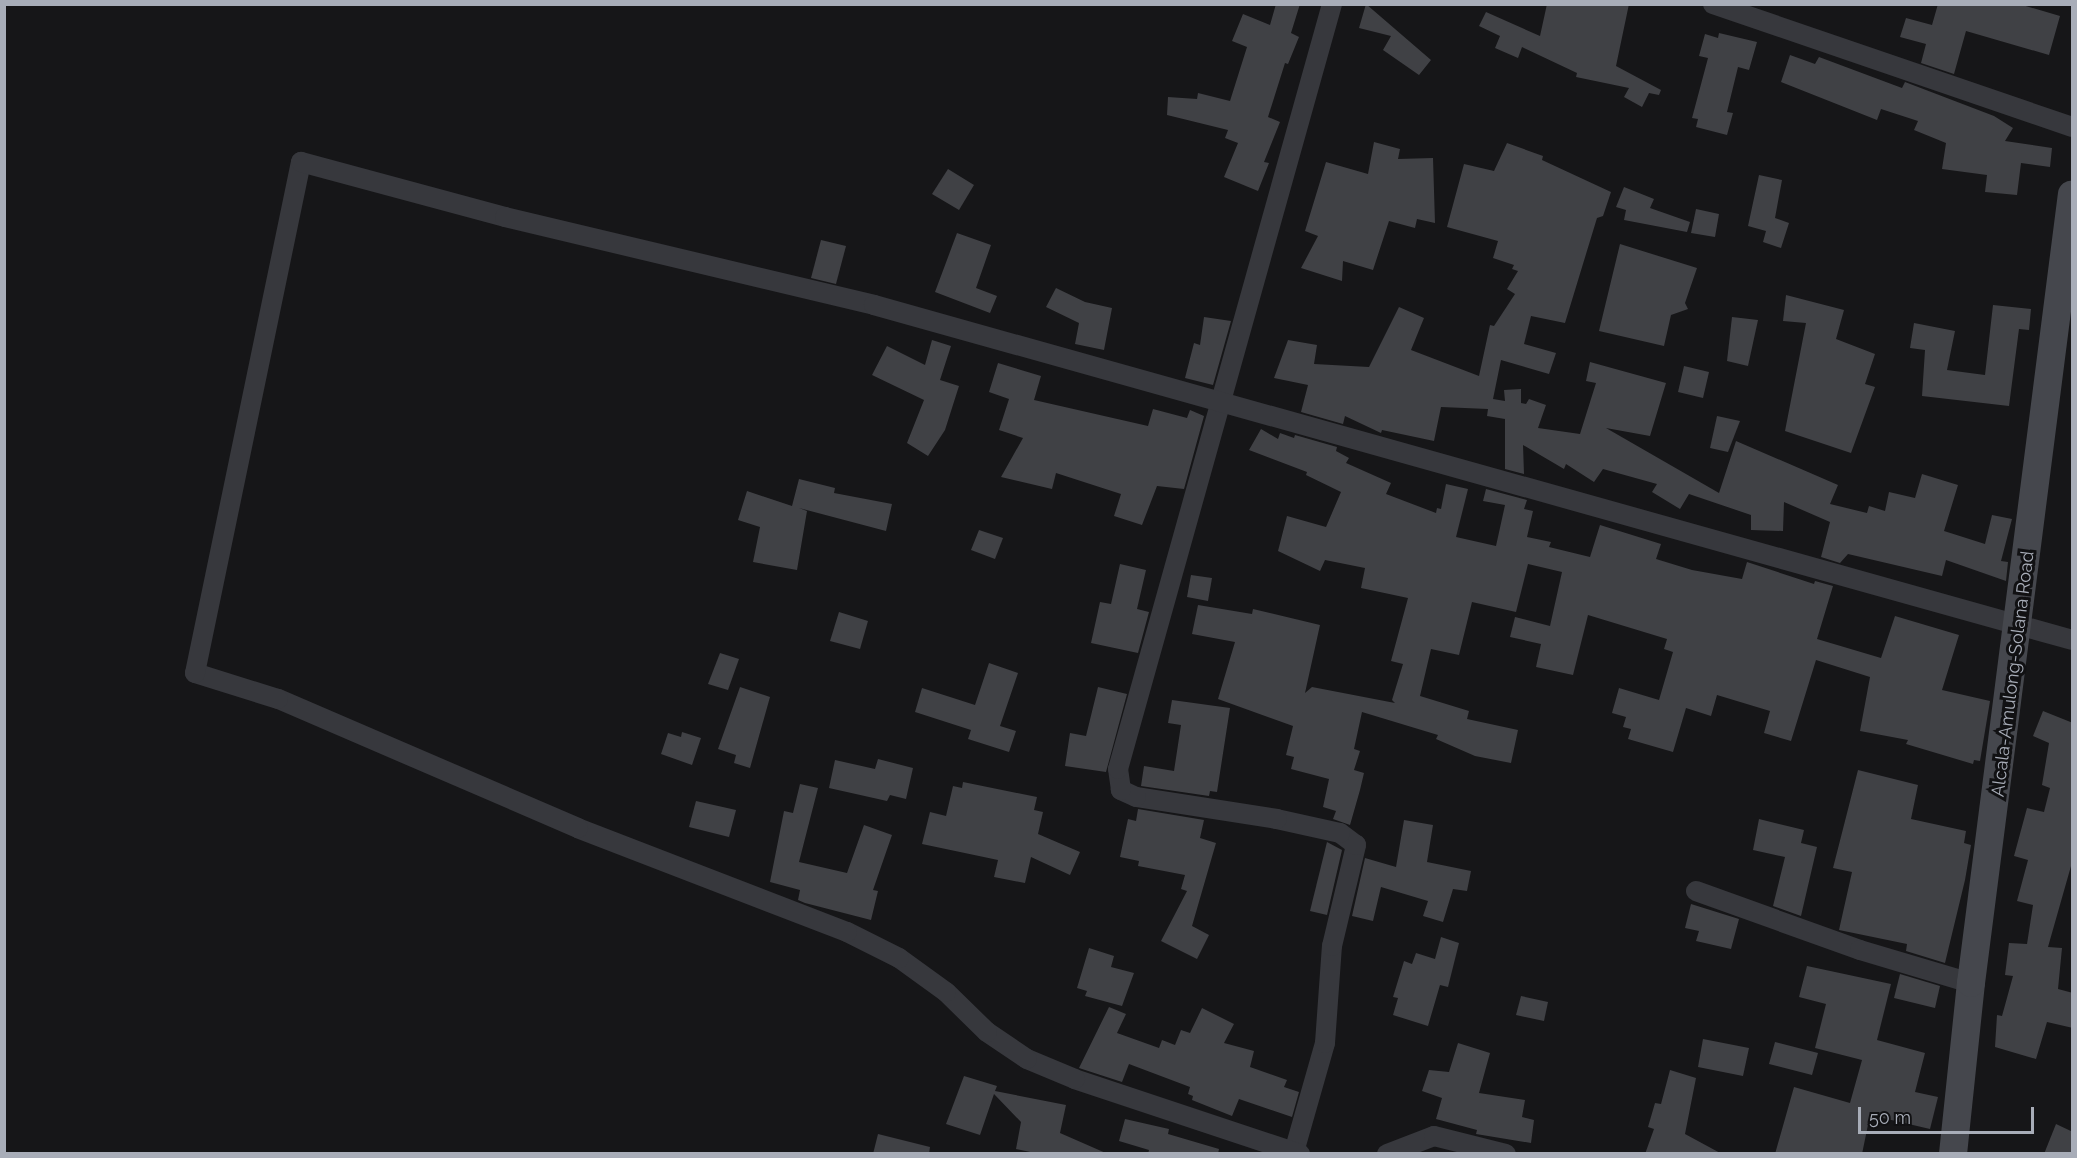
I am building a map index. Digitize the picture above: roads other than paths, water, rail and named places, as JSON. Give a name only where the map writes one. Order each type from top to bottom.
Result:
[{"type":"main road","name":"Alcala-Amulong-Solana Road","points":[[1953,1154],[1971,983],[2020,623],[2073,194]]},
{"type":"street","points":[[1332,4],[1220,399],[1121,747],[1118,782],[1121,790],[1136,797],[1277,819],[1340,833],[1356,845],[1354,868],[1332,946],[1326,984],[1325,1043],[1297,1153],[1075,1079],[1027,1059],[987,1032],[946,992],[898,958],[847,932],[578,828],[278,699],[195,673],[302,162],[505,217],[874,304],[1220,399],[2020,623],[2073,640]]},
{"type":"street","points":[[1713,4],[2073,127]]},
{"type":"street","points":[[1696,891],[1860,950],[1971,983]]},
{"type":"street","points":[[1387,1154],[1434,1136],[1506,1154]]}]
